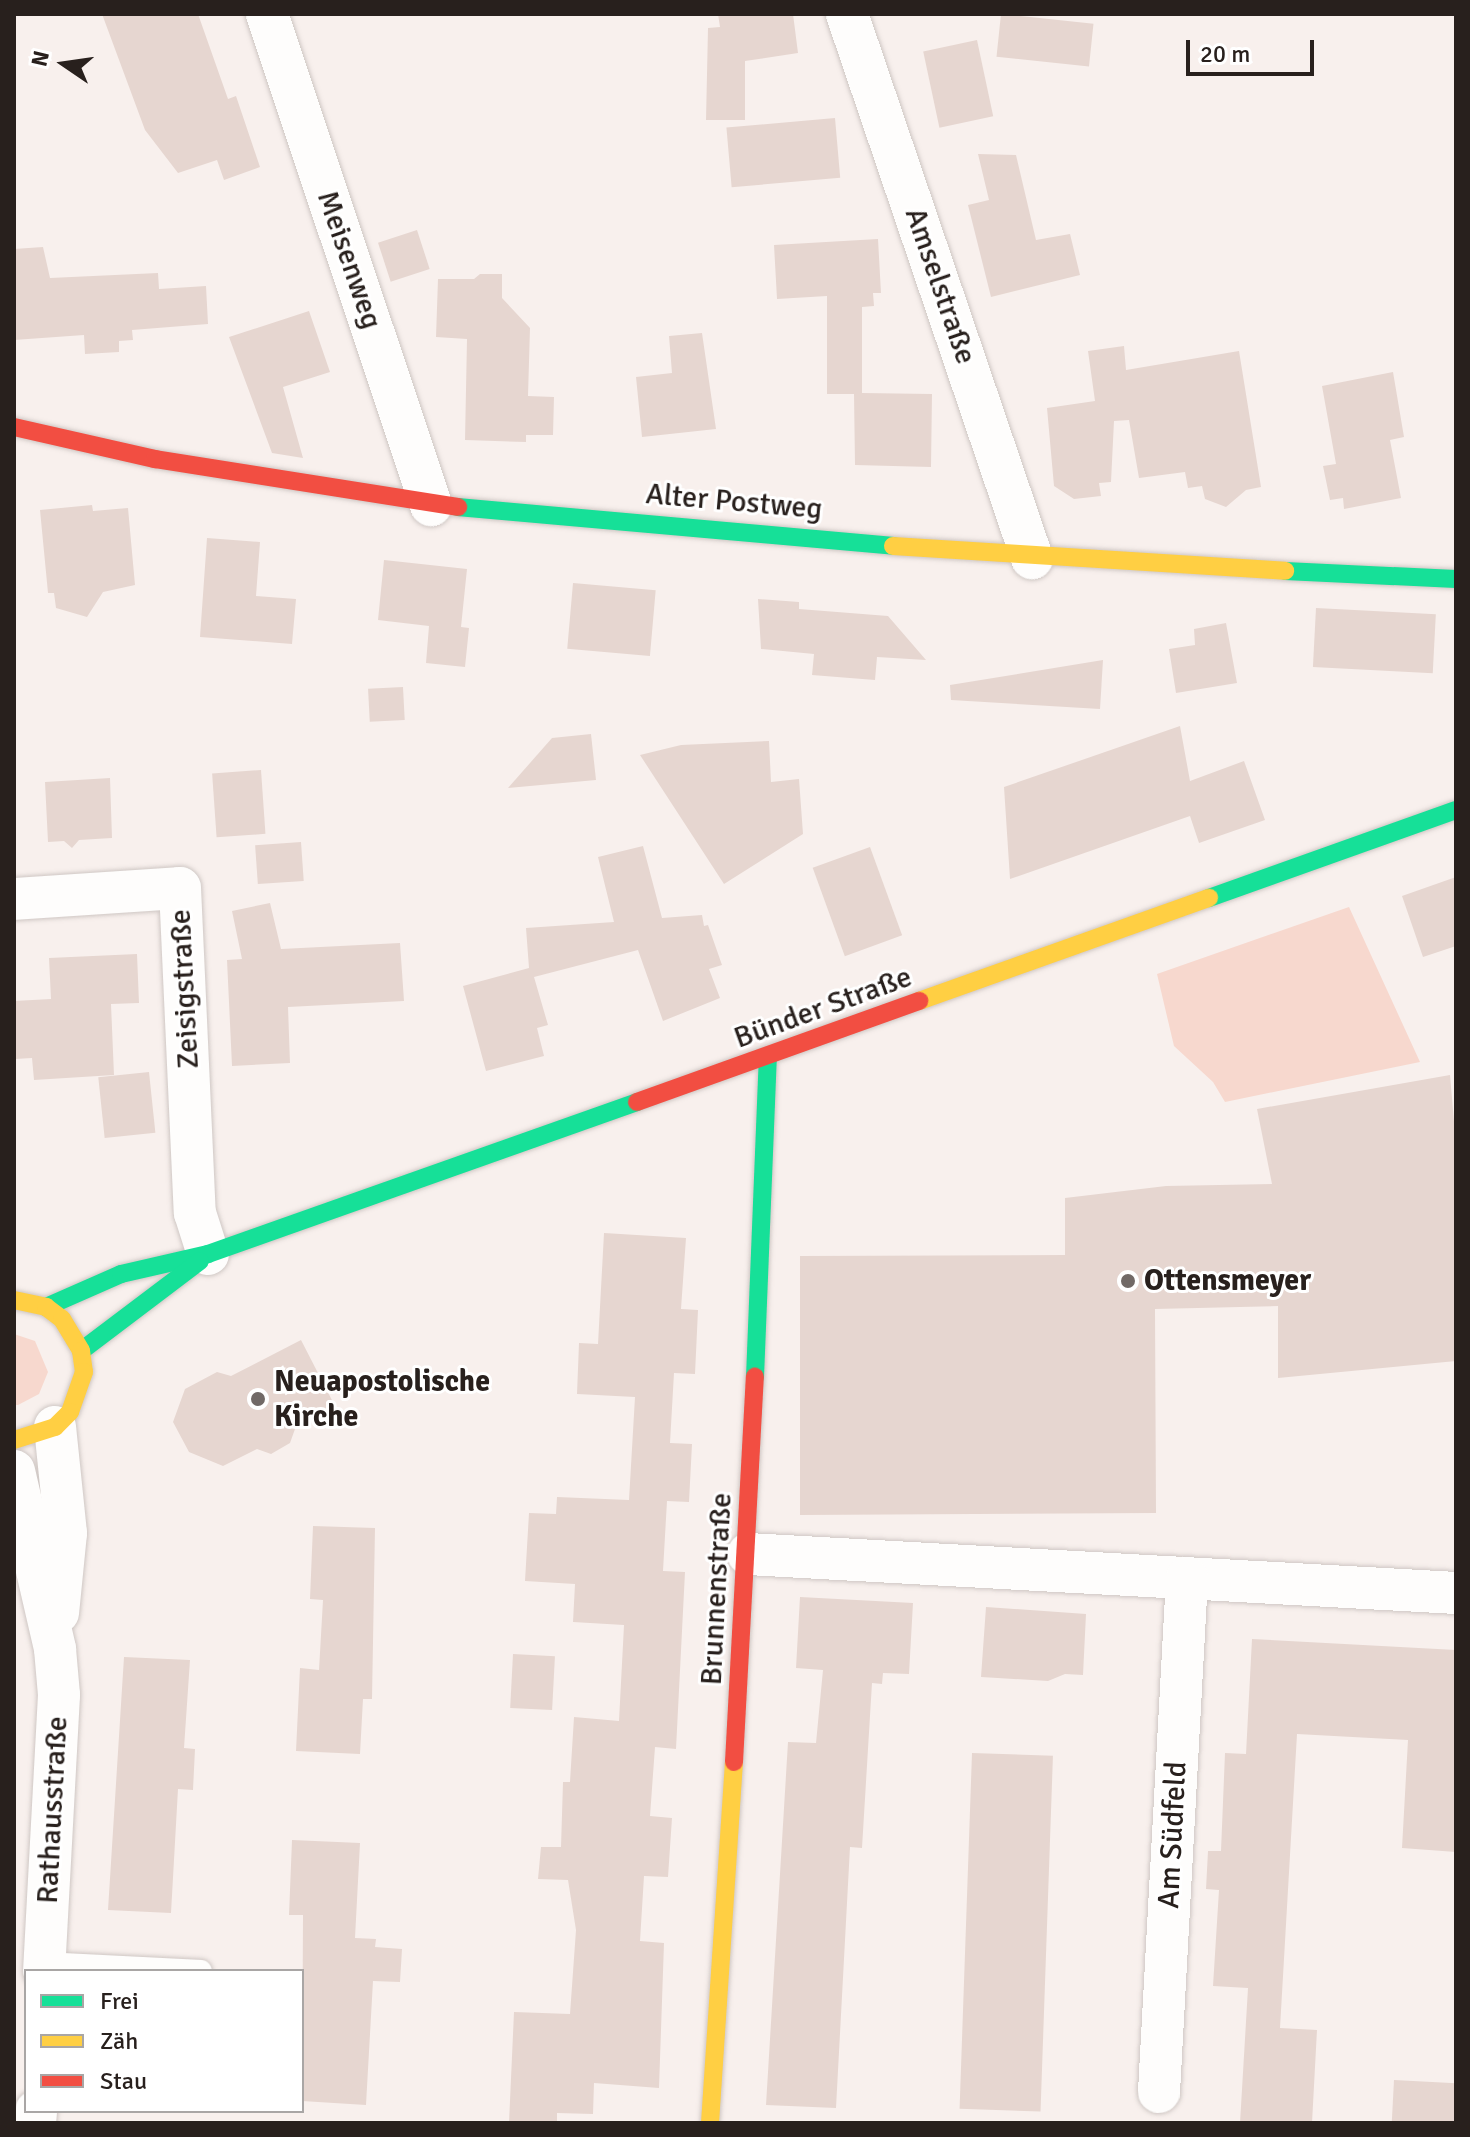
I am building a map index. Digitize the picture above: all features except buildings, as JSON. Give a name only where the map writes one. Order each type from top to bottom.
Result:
[{"type":"street","name":"Meisenweg","points":[[267,14],[431,505]]},
{"type":"street","name":"Amselstraße","points":[[847,14],[1032,558]]},
{"type":"street","name":"Alter Postweg","points":[[14,427],[155,459],[431,505],[1032,558],[1456,579]]},
{"type":"street","name":"Bünder Straße","points":[[46,1307],[121,1274],[208,1254],[768,1058],[1456,810]]},
{"type":"street","name":"Zeisigstraße","points":[[14,899],[180,888],[195,1213],[208,1254]]},
{"type":"street","name":"Brunnenstraße","points":[[710,2123],[748,1554],[768,1058]]},
{"type":"street","name":"Bünder Straße","points":[[81,1351],[208,1254]]},
{"type":"street","points":[[14,1300],[46,1307],[68,1326],[81,1351],[80,1393],[55,1427],[14,1440]]},
{"type":"street","name":"Rathausstraße","points":[[55,1427],[66,1533],[55,1649]]},
{"type":"street","name":"Rathausstraße","points":[[14,1471],[55,1649],[59,1695],[44,1967]]},
{"type":"street","points":[[748,1554],[1456,1593]]},
{"type":"street","name":"Am Südfeld","points":[[1159,2092],[1187,1578]]},
{"type":"lane","points":[[44,1967],[122,1969]]},
{"type":"shaded area","points":[[1349,907],[1420,1062],[1225,1102],[1213,1082],[1174,1046],[1157,974]]},
{"type":"shaded area","points":[[14,1334],[35,1341],[48,1372],[39,1394],[18,1405],[14,1405]]},
{"type":"traffic: fast","points":[[458,507],[893,546]]},
{"type":"traffic: fast","points":[[1285,571],[1456,579]]},
{"type":"traffic: fast","points":[[1209,898],[1456,810]]},
{"type":"traffic: fast","points":[[755,1377],[768,1058]]},
{"type":"traffic: fast","points":[[46,1307],[121,1274],[208,1254],[637,1102]]},
{"type":"traffic: fast","points":[[81,1351],[200,1261]]},
{"type":"traffic: slow","points":[[893,546],[1285,571]]},
{"type":"traffic: slow","points":[[919,1001],[1209,898]]},
{"type":"traffic: slow","points":[[14,1300],[46,1307],[62,1319],[81,1351],[84,1372],[70,1412],[55,1427],[14,1440]]},
{"type":"traffic: slow","points":[[710,2123],[734,1762]]},
{"type":"traffic: jam","points":[[14,427],[155,459],[458,507]]},
{"type":"traffic: jam","points":[[637,1102],[919,1001]]},
{"type":"traffic: jam","points":[[734,1762],[755,1377]]},
{"type":"place","name":"Ottensmeyer","points":[[1128,1281]]},
{"type":"place","name":"Neuapostolische Kirche","points":[[258,1399]]}]
